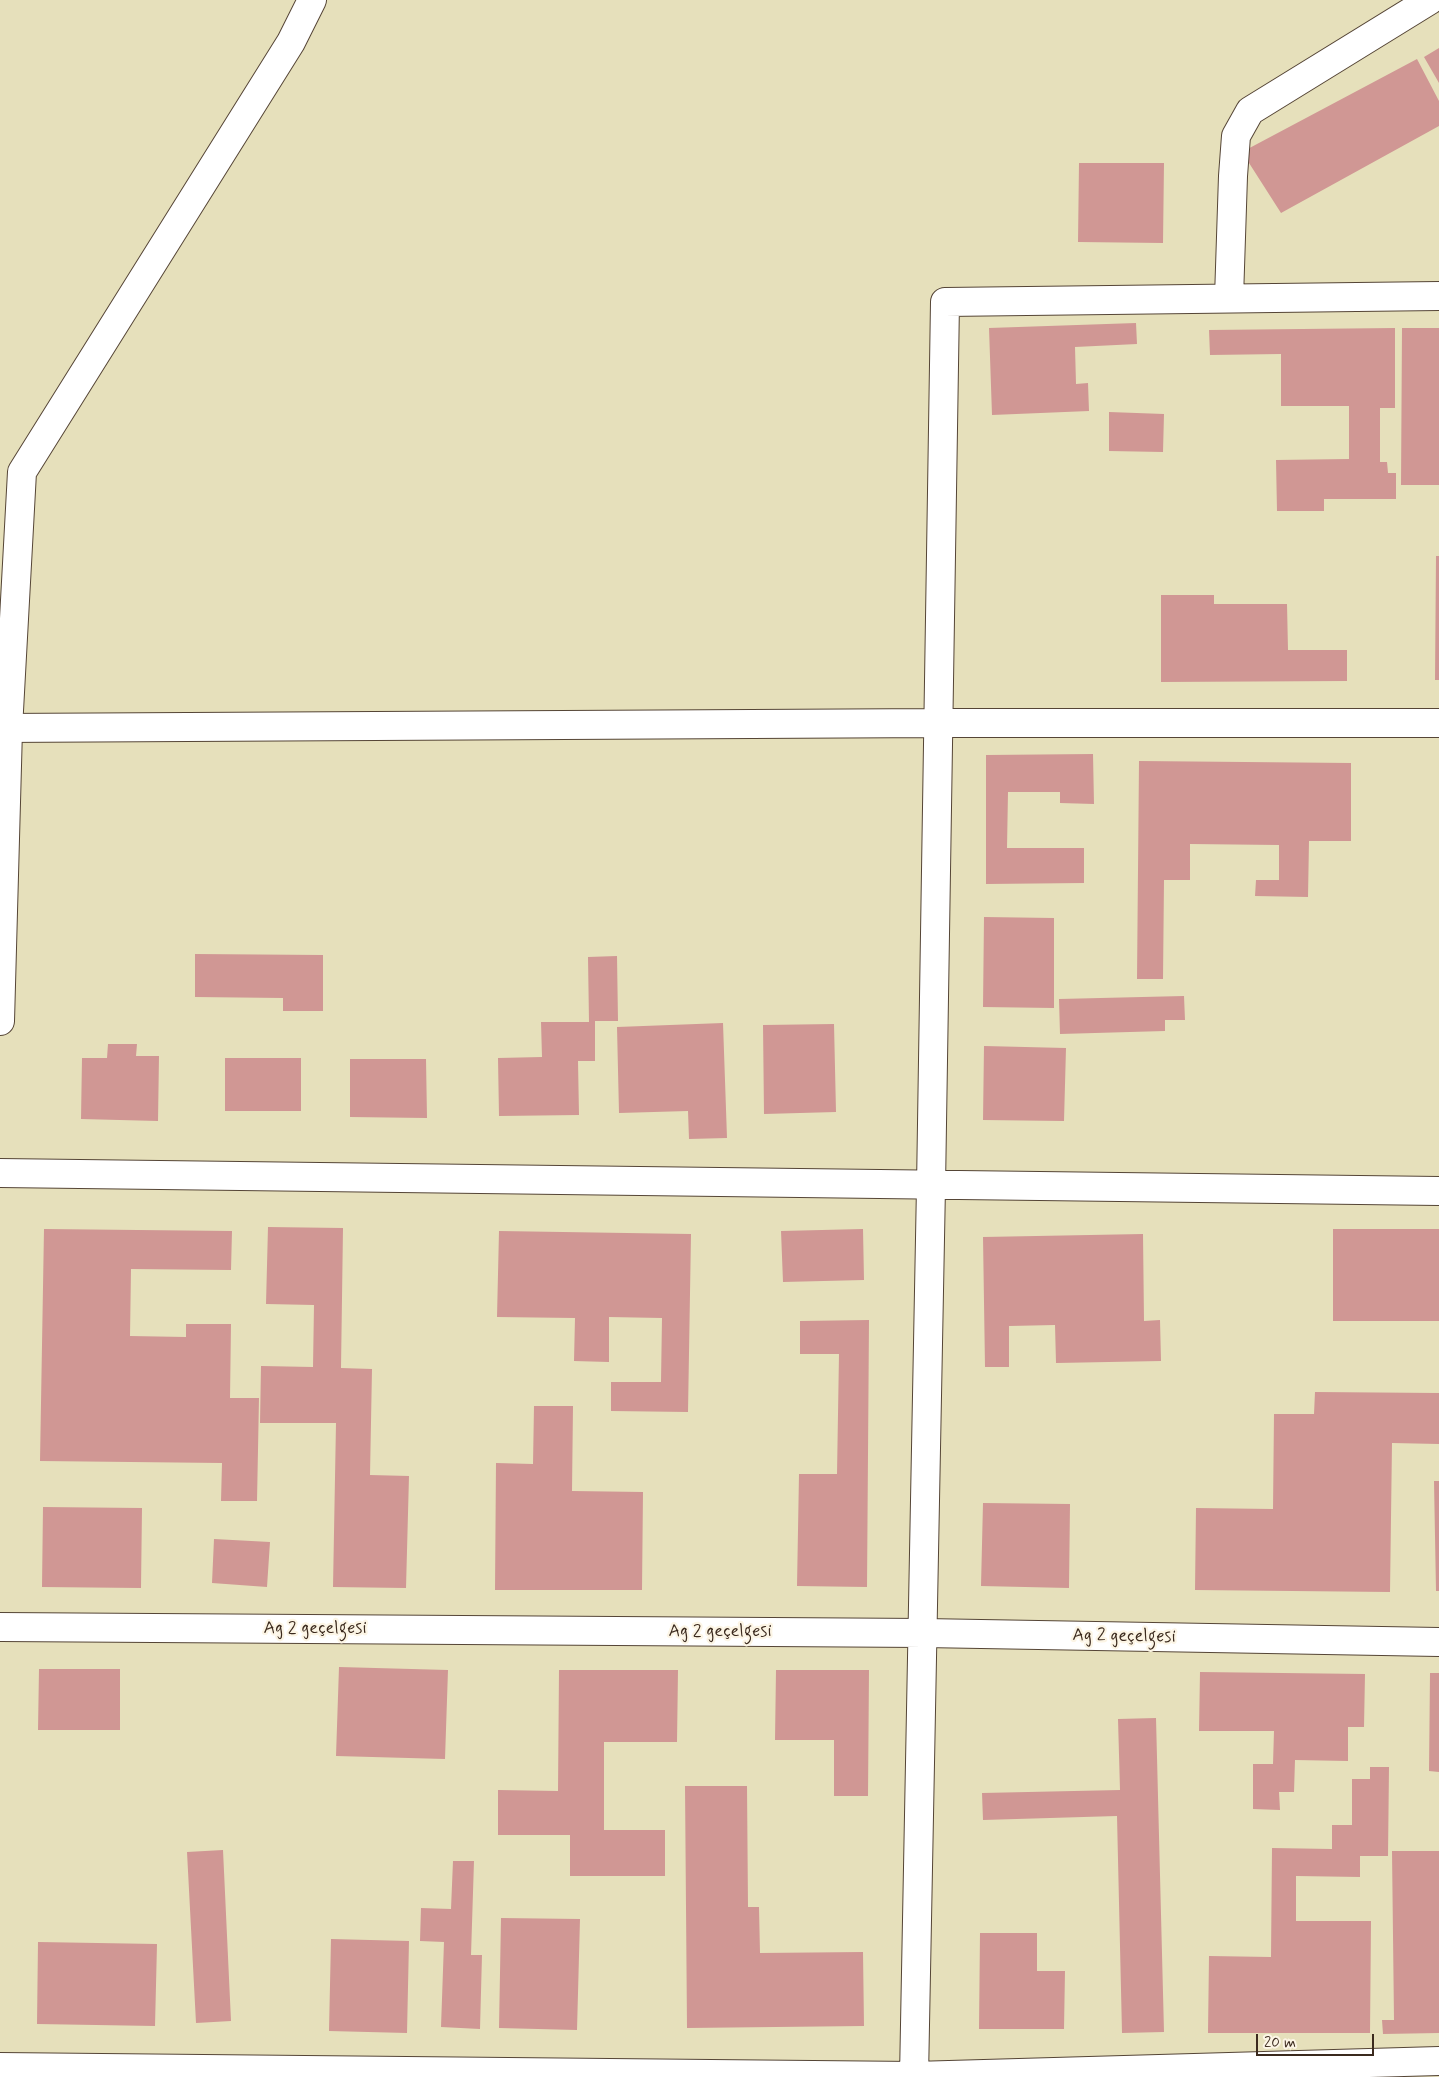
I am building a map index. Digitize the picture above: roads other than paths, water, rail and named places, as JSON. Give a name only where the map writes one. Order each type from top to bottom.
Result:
[{"type":"street","points":[[0,1021],[4,728],[22,472],[291,42],[312,0]]},
{"type":"street","points":[[1229,298],[1232,176],[1236,136],[1250,111],[1430,0]]},
{"type":"street","points":[[914,2076],[924,1633],[945,302],[1439,296]]},
{"type":"street","points":[[4,728],[939,723],[1439,723]]},
{"type":"street","points":[[0,1173],[1439,1191]]},
{"type":"street","name":"Ag 2 geçelgesi","points":[[0,1627],[924,1633],[1439,1642]]},
{"type":"street","points":[[0,2067],[914,2076],[1439,2061]]}]
